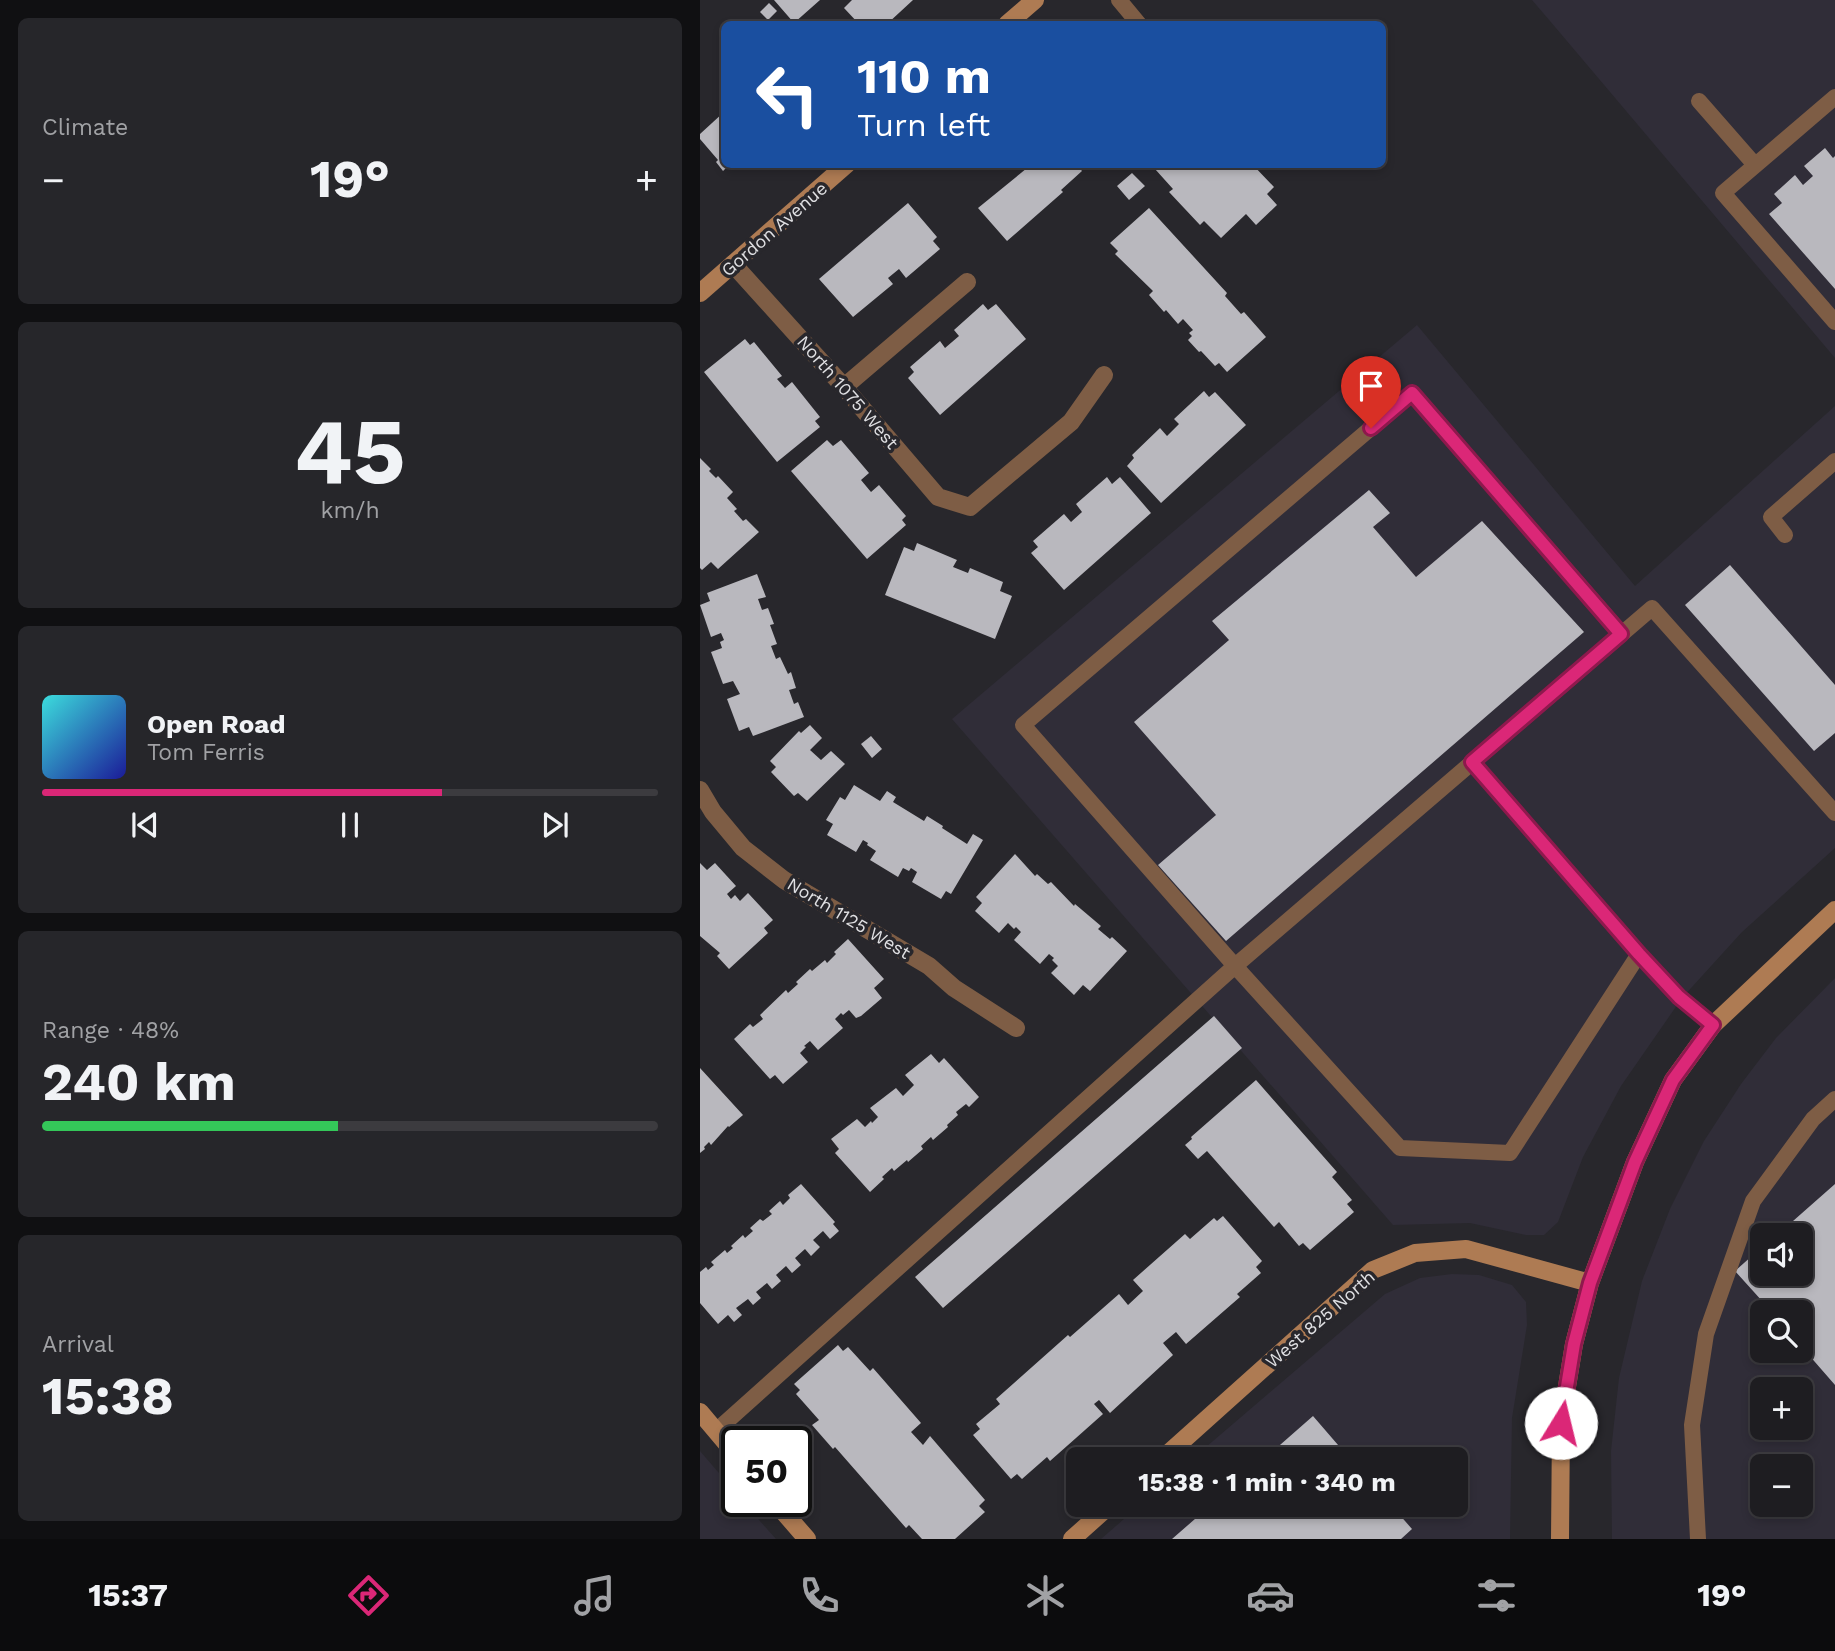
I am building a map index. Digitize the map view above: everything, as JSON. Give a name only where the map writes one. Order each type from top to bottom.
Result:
[{"type":"main road","points":[[1010,21],[1035,0]]},
{"type":"main road","name":"Gordon Avenue","points":[[700,293],[842,168]]},
{"type":"main road","points":[[1560,1539],[1561,1423],[1574,1344],[1590,1283],[1635,1162],[1673,1080],[1713,1025],[1835,910]]},
{"type":"main road","name":"West 825 North","points":[[1176,1447],[1373,1270],[1415,1253],[1466,1249],[1590,1283]]},
{"type":"main road","points":[[700,1413],[721,1437]]},
{"type":"main road","points":[[787,1517],[802,1537]]},
{"type":"main road","points":[[1072,1539],[1097,1517]]},
{"type":"street","name":"North 1075 West","points":[[733,264],[938,497],[970,507],[1071,422],[1104,375]]},
{"type":"street","points":[[844,387],[967,282]]},
{"type":"street","name":"North 1125 West","points":[[700,790],[713,813],[743,848],[784,880],[929,966],[954,988],[1016,1028]]},
{"type":"lane","points":[[1119,0],[1136,21]]},
{"type":"lane","points":[[1835,97],[1723,193],[1835,322]]},
{"type":"lane","points":[[1699,101],[1755,165]]},
{"type":"lane","points":[[1621,634],[1412,393],[1023,725],[1400,1148],[1510,1153],[1639,954]]},
{"type":"lane","points":[[1785,535],[1771,517],[1835,461]]},
{"type":"lane","points":[[716,1431],[1235,966],[1652,608],[1835,813]]},
{"type":"lane","points":[[1472,762],[1639,954],[1679,997],[1713,1025]]},
{"type":"lane","points":[[1698,1539],[1692,1425],[1706,1334],[1754,1201],[1813,1119],[1835,1099]]},
{"type":"shaded area","points":[[1532,0],[1835,0],[1835,358],[1550,21]]},
{"type":"shaded area","points":[[1417,325],[1635,586],[1835,406],[1835,848],[1742,932],[1682,998],[1621,1086],[1583,1157],[1558,1222],[1544,1235],[1526,1235],[1470,1223],[1393,1225],[952,719]]},
{"type":"shaded area","points":[[1835,978],[1835,1539],[1612,1539],[1611,1451],[1619,1378],[1642,1281],[1670,1209],[1704,1141],[1741,1084],[1776,1038]]},
{"type":"shaded area","points":[[1452,1274],[1479,1275],[1512,1285],[1526,1302],[1527,1325],[1512,1418],[1510,1539],[1101,1539],[1126,1517],[1468,1517],[1468,1447],[1206,1447],[1385,1294],[1420,1278]]},
{"type":"shaded area","points":[[700,1451],[721,1475],[721,1517],[756,1517],[776,1539],[700,1539]]},
{"type":"building","points":[[774,0],[820,0],[796,21],[792,21]]},
{"type":"building","points":[[852,0],[913,0],[890,21],[856,21],[844,8]]},
{"type":"building","points":[[769,3],[777,11],[768,20],[760,12]]},
{"type":"building","points":[[721,115],[721,168],[726,168],[723,171],[716,162],[718,160],[700,139],[700,134]]},
{"type":"building","points":[[1825,148],[1833,158],[1835,156],[1835,289],[1769,214],[1782,203],[1774,194],[1795,175],[1803,185],[1813,176],[1804,166]]},
{"type":"building","points":[[1027,168],[1079,168],[1082,171],[1061,190],[1063,192],[1007,241],[978,208]]},
{"type":"building","points":[[1256,168],[1274,187],[1267,194],[1277,205],[1256,225],[1246,214],[1221,238],[1204,221],[1200,225],[1169,192],[1173,189],[1155,169]]},
{"type":"building","points":[[1132,173],[1145,186],[1129,200],[1117,186]]},
{"type":"building","points":[[908,203],[937,237],[933,241],[940,249],[906,278],[899,269],[888,278],[893,284],[853,317],[819,279]]},
{"type":"building","points":[[1149,208],[1227,293],[1225,296],[1241,314],[1244,312],[1266,337],[1227,372],[1219,363],[1215,366],[1199,352],[1188,340],[1192,336],[1189,333],[1193,330],[1183,319],[1178,324],[1166,310],[1164,312],[1149,295],[1153,291],[1115,254],[1118,251],[1110,243]]},
{"type":"building","points":[[983,304],[988,310],[996,304],[1026,339],[940,415],[908,378],[914,372],[910,367],[940,341],[945,348],[959,336],[954,330]]},
{"type":"building","points":[[745,339],[750,345],[754,342],[782,376],[777,379],[785,388],[792,382],[820,417],[815,421],[820,427],[777,462],[704,372]]},
{"type":"building","points":[[1204,391],[1209,397],[1215,392],[1246,425],[1161,503],[1127,466],[1134,458],[1132,455],[1160,428],[1167,436],[1179,424],[1174,419]]},
{"type":"building","points":[[827,440],[833,446],[841,440],[869,473],[861,480],[871,492],[879,485],[906,516],[902,520],[906,525],[867,559],[791,471]]},
{"type":"building","points":[[700,458],[711,469],[709,471],[716,478],[718,476],[733,492],[727,498],[737,509],[734,511],[759,532],[718,569],[711,562],[702,570],[700,568]]},
{"type":"building","points":[[1107,477],[1112,484],[1120,477],[1151,513],[1064,590],[1031,553],[1038,547],[1033,541],[1064,514],[1071,522],[1082,512],[1076,504]]},
{"type":"building","points":[[1369,490],[1390,513],[1373,527],[1416,577],[1482,521],[1584,632],[1226,941],[1158,865],[1216,815],[1134,722],[1229,640],[1212,621]]},
{"type":"building","points":[[917,543],[957,560],[953,567],[968,573],[970,568],[1003,582],[1000,591],[1012,596],[995,639],[885,595],[904,547],[914,551]]},
{"type":"building","points":[[1730,565],[1835,685],[1835,733],[1814,751],[1685,605]]},
{"type":"building","points":[[757,574],[766,597],[758,599],[762,610],[768,608],[774,624],[770,625],[777,644],[771,646],[776,659],[780,657],[788,674],[791,672],[796,688],[789,690],[794,704],[798,702],[804,717],[753,736],[749,727],[739,731],[727,699],[740,694],[733,681],[723,684],[711,652],[722,648],[720,642],[724,640],[721,633],[711,637],[700,605],[710,601],[707,593]]},
{"type":"building","points":[[810,725],[822,738],[810,750],[821,760],[831,751],[845,764],[807,801],[798,793],[794,796],[771,772],[776,767],[770,761],[799,731],[801,733]]},
{"type":"building","points":[[871,736],[882,749],[872,758],[861,744]]},
{"type":"building","points":[[854,785],[880,801],[887,791],[896,797],[893,802],[924,821],[927,816],[967,844],[973,834],[983,840],[951,894],[946,891],[941,899],[912,882],[917,872],[911,868],[909,871],[903,868],[898,877],[870,860],[876,851],[863,840],[856,852],[827,835],[833,824],[826,820],[840,797],[845,800]]},
{"type":"building","points":[[1015,854],[1035,876],[1037,874],[1048,884],[1051,882],[1074,906],[1075,904],[1101,926],[1098,929],[1127,951],[1090,991],[1083,985],[1074,995],[1051,973],[1058,966],[1052,960],[1054,958],[1049,954],[1040,964],[1014,940],[1021,932],[1016,927],[1014,929],[1008,923],[999,933],[975,911],[982,903],[976,897]]},
{"type":"building","points":[[700,863],[707,870],[715,863],[736,886],[727,894],[731,899],[735,895],[740,901],[748,893],[773,920],[764,928],[768,933],[729,969],[717,956],[720,953],[700,936]]},
{"type":"building","points":[[848,939],[884,979],[874,988],[882,998],[856,1018],[849,1010],[843,1015],[841,1013],[835,1019],[843,1028],[818,1050],[810,1041],[804,1046],[806,1047],[800,1053],[808,1062],[783,1084],[775,1075],[770,1079],[734,1039],[750,1024],[753,1027],[763,1019],[760,1015],[786,990],[788,993],[798,984],[796,982],[810,969],[812,971],[825,960],[827,963]]},
{"type":"building","points":[[1214,1016],[1242,1048],[943,1308],[915,1277]]},
{"type":"building","points":[[931,1054],[939,1063],[944,1058],[979,1097],[969,1107],[966,1104],[956,1112],[958,1115],[948,1127],[933,1140],[931,1137],[921,1146],[923,1149],[908,1162],[907,1160],[894,1171],[892,1168],[870,1192],[835,1153],[839,1149],[831,1139],[857,1119],[865,1127],[871,1121],[872,1123],[878,1117],[870,1108],[896,1088],[903,1096],[914,1085],[905,1075]]},
{"type":"building","points":[[700,1068],[743,1115],[728,1126],[711,1145],[709,1142],[700,1153]]},
{"type":"building","points":[[1256,1080],[1337,1172],[1332,1177],[1352,1200],[1347,1204],[1354,1212],[1310,1250],[1303,1243],[1299,1246],[1279,1222],[1274,1227],[1207,1151],[1198,1159],[1185,1145]]},
{"type":"building","points":[[801,1184],[835,1222],[833,1224],[839,1231],[830,1239],[823,1231],[813,1240],[820,1247],[811,1256],[805,1249],[795,1258],[801,1265],[792,1273],[786,1266],[776,1275],[781,1281],[772,1289],[767,1283],[756,1292],[761,1298],[753,1305],[748,1299],[736,1308],[742,1315],[734,1322],[728,1315],[718,1324],[700,1303],[700,1272],[706,1267],[708,1270],[714,1265],[711,1262],[725,1250],[727,1253],[733,1248],[731,1246],[743,1235],[745,1238],[753,1231],[750,1228],[760,1219],[763,1221],[772,1214],[769,1211],[780,1201],[783,1205],[790,1198],[788,1195]]},
{"type":"building","points":[[1835,1184],[1835,1385],[1813,1360],[1813,1300],[1761,1300],[1735,1271],[1750,1258],[1750,1286],[1813,1286],[1813,1223],[1791,1223]]},
{"type":"building","points":[[1223,1216],[1262,1261],[1256,1267],[1261,1273],[1237,1294],[1240,1297],[1186,1344],[1176,1332],[1163,1343],[1173,1355],[1110,1413],[1099,1400],[1094,1404],[1103,1414],[1050,1461],[1047,1457],[1022,1479],[1017,1474],[1011,1479],[973,1435],[980,1429],[976,1424],[1000,1404],[996,1399],[1119,1294],[1128,1305],[1143,1291],[1133,1280],[1185,1234],[1190,1239],[1214,1218],[1217,1221]]},
{"type":"building","points":[[838,1345],[843,1351],[848,1347],[870,1371],[873,1368],[921,1423],[911,1432],[923,1445],[930,1436],[985,1500],[979,1506],[985,1512],[955,1539],[922,1539],[909,1525],[906,1528],[835,1447],[833,1449],[812,1425],[819,1420],[796,1394],[800,1390],[794,1384]]},
{"type":"building","points":[[1313,1416],[1340,1447],[1278,1447]]},
{"type":"building","points":[[1197,1517],[1402,1517],[1412,1529],[1401,1539],[1172,1539]]},
{"type":"route","points":[[1371,428],[1412,393],[1621,634],[1472,762],[1639,954],[1679,997],[1713,1025],[1673,1080],[1635,1162],[1590,1283],[1574,1344],[1561,1423]]}]
